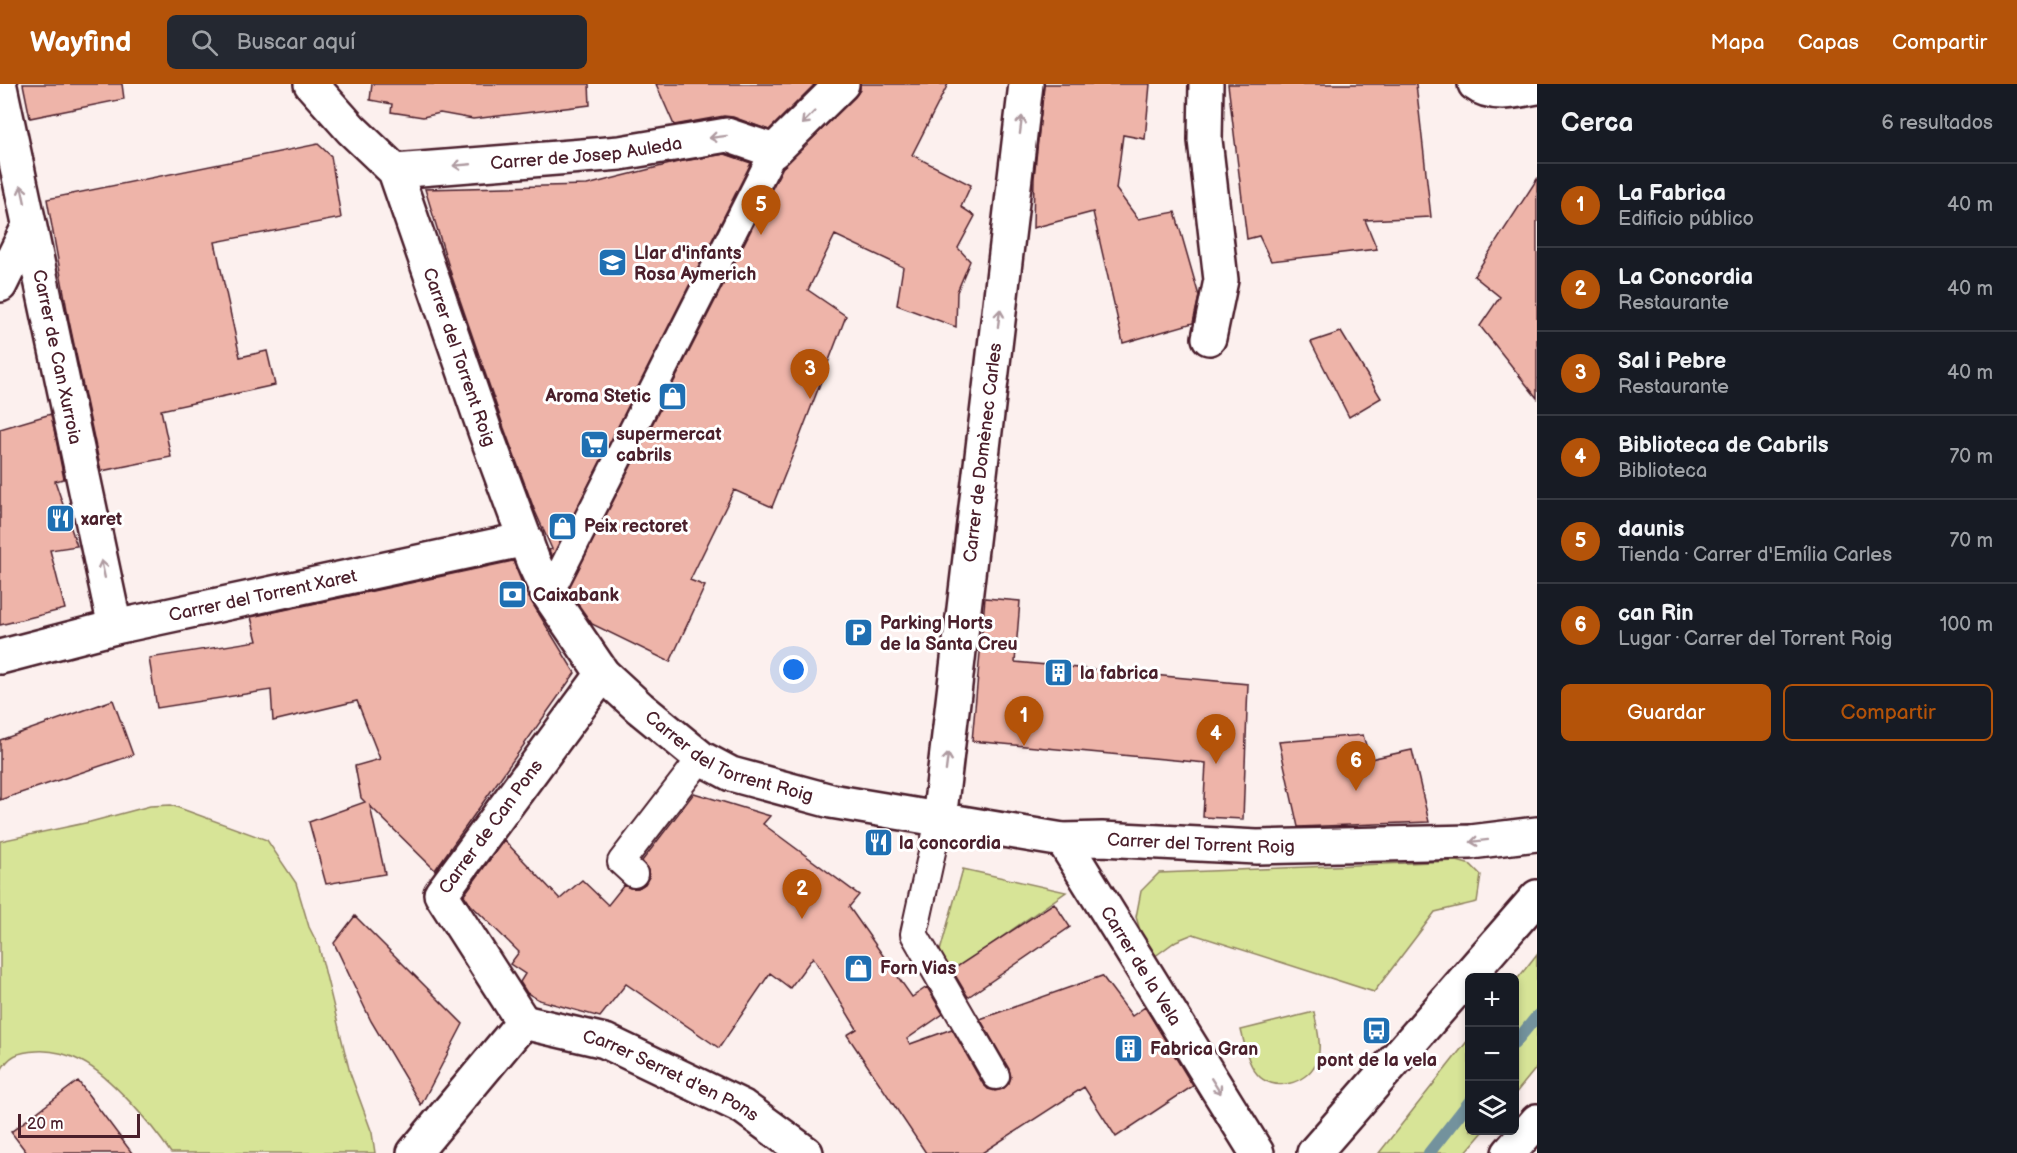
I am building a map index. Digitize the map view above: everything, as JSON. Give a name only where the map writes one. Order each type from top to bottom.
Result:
[{"type":"street","name":"Carrer del Torrent Roig","points":[[311,84],[351,129],[395,171],[532,561],[549,595],[603,674],[701,758],[731,774],[831,801],[1063,840],[1102,839],[1257,847],[1471,842],[1537,834]]},
{"type":"street","points":[[549,595],[774,151],[842,84]]},
{"type":"street","name":"Carrer de Domènec Carles","points":[[939,820],[1026,84]]},
{"type":"street","points":[[1206,84],[1205,140],[1221,280],[1209,338]]},
{"type":"street","points":[[1475,84],[1481,89],[1509,92],[1537,87]]},
{"type":"street","name":"Carrer de Can Xurroia","points":[[0,87],[115,627]]},
{"type":"street","name":"Carrer de Josep Auleda","points":[[395,171],[620,153],[727,135],[774,151]]},
{"type":"street","points":[[0,285],[29,226]]},
{"type":"street","name":"Carrer del Torrent Xaret","points":[[0,657],[115,627],[526,539]]},
{"type":"street","name":"Carrer de Can Pons","points":[[523,1022],[441,894],[603,674]]},
{"type":"street","points":[[634,874],[621,862],[701,758]]},
{"type":"street","points":[[939,820],[914,934],[996,1076]]},
{"type":"street","points":[[1086,874],[1102,839]]},
{"type":"street","name":"Carrer de la Vela","points":[[1063,840],[1257,1153]]},
{"type":"street","points":[[1314,1153],[1537,897]]},
{"type":"street","points":[[414,1153],[523,1022]]},
{"type":"street","name":"Carrer Serret d'en Pons","points":[[523,1022],[605,1041],[743,1107],[806,1153]]},
{"type":"street","points":[[1509,1153],[1537,1122]]},
{"type":"green space","points":[[171,805],[267,840],[296,883],[309,927],[319,947],[350,1073],[372,1133],[375,1153],[171,1153],[118,1089],[81,1061],[65,1054],[30,1051],[11,1058],[0,1072],[0,841],[90,822],[150,806]]},
{"type":"green space","points":[[1457,861],[1471,865],[1481,875],[1477,902],[1435,912],[1374,992],[1193,934],[1176,941],[1154,957],[1142,937],[1136,917],[1141,891],[1159,873]]},
{"type":"green space","points":[[963,869],[1066,892],[952,972],[940,951]]},
{"type":"green space","points":[[1537,954],[1537,1067],[1519,1089],[1519,1027],[1519,977]]},
{"type":"green space","points":[[1314,1012],[1319,1051],[1316,1063],[1311,1070],[1297,1081],[1289,1083],[1280,1084],[1264,1080],[1251,1064],[1241,1030]]},
{"type":"green space","points":[[1465,1044],[1465,1135],[1481,1135],[1465,1153],[1379,1153]]},
{"type":"building","points":[[23,84],[122,84],[124,99],[30,118]]},
{"type":"building","points":[[372,84],[589,84],[590,105],[473,119],[440,113],[423,117],[391,112],[392,104],[370,100]]},
{"type":"building","points":[[656,84],[815,84],[769,130],[724,116],[674,125]]},
{"type":"building","points":[[860,84],[948,84],[912,155],[971,185],[961,207],[975,216],[958,248],[970,261],[957,292],[956,327],[897,305],[903,267],[835,235],[808,290],[846,316],[797,444],[772,507],[734,490],[690,580],[705,586],[670,662],[592,624],[568,590],[783,167],[855,97],[860,90]]},
{"type":"building","points":[[1044,84],[1150,84],[1145,139],[1123,135],[1116,189],[1138,219],[1175,212],[1199,296],[1193,323],[1123,343],[1093,212],[1033,228],[1034,178]]},
{"type":"building","points":[[1228,84],[1416,84],[1431,217],[1365,220],[1377,249],[1271,261],[1259,236],[1247,239]]},
{"type":"building","points":[[318,144],[331,156],[341,218],[215,242],[240,357],[267,351],[275,385],[161,410],[171,457],[101,471],[69,321],[47,199]]},
{"type":"building","points":[[725,154],[751,163],[552,557],[549,550],[552,549],[534,509],[504,428],[452,277],[425,189],[587,185],[678,162]]},
{"type":"building","points":[[1537,179],[1537,398],[1480,326],[1500,297],[1474,276]]},
{"type":"building","points":[[1341,332],[1381,398],[1349,417],[1311,342]]},
{"type":"building","points":[[51,414],[64,479],[55,481],[77,546],[50,550],[65,609],[0,625],[0,429]]},
{"type":"building","points":[[513,561],[526,593],[575,673],[435,870],[370,806],[385,874],[326,884],[309,822],[365,802],[361,798],[355,766],[380,759],[357,701],[273,721],[271,690],[157,708],[149,658],[257,641],[251,617]]},
{"type":"building","name":"la fabrica","points":[[985,598],[1020,601],[1015,662],[1248,684],[1243,819],[1203,817],[1206,763],[972,741]]},
{"type":"building","points":[[113,700],[133,755],[0,800],[0,740]]},
{"type":"building","points":[[1363,735],[1370,759],[1412,750],[1429,822],[1298,827],[1279,742]]},
{"type":"building","points":[[694,793],[770,816],[763,824],[859,895],[849,907],[912,997],[927,987],[943,1014],[907,1039],[910,1044],[952,1029],[983,1084],[995,1091],[1003,1089],[1011,1077],[1009,1069],[980,1019],[1102,976],[1132,1016],[1145,1007],[1193,1086],[1116,1137],[1084,1087],[982,1153],[926,1153],[847,1035],[857,1029],[813,957],[790,988],[770,973],[719,1048],[626,984],[600,1017],[539,1000],[527,993],[520,982],[525,974],[510,964],[519,952],[470,904],[464,895],[504,840],[560,899],[582,880],[608,905],[624,885],[638,888],[645,884],[649,877],[648,870],[642,861]]},
{"type":"building","points":[[1054,903],[1070,927],[968,997],[952,970]]},
{"type":"building","points":[[355,916],[463,1024],[421,1105],[371,1021],[334,943]]},
{"type":"building","points":[[78,1081],[132,1153],[27,1153],[11,1132]]},
{"type":"waterway","points":[[1519,1038],[1537,1016]]},
{"type":"waterway","points":[[1429,1153],[1465,1107]]},
{"type":"place","name":"daunis","points":[[761,235]]},
{"type":"place","name":"Llar d'infants Rosa Aymerich","points":[[613,263]]},
{"type":"place","name":"Aroma Stetic","points":[[672,396]]},
{"type":"place","name":"Sal i Pebre","points":[[810,399]]},
{"type":"place","name":"supermercat cabrils","points":[[595,444]]},
{"type":"place","name":"xaret","points":[[60,519]]},
{"type":"place","name":"Peix rectoret","points":[[563,526]]},
{"type":"place","name":"Caixabank","points":[[512,595]]},
{"type":"place","name":"Parking Horts de la Santa Creu","points":[[859,633]]},
{"type":"place","name":"la fabrica","points":[[1059,673]]},
{"type":"place","name":"La Fabrica","points":[[1024,746]]},
{"type":"place","name":"Biblioteca de Cabrils","points":[[1216,764]]},
{"type":"place","name":"can Rin","points":[[1356,791]]},
{"type":"place","name":"la concordia","points":[[878,843]]},
{"type":"place","name":"La Concordia","points":[[802,919]]},
{"type":"place","name":"Forn Vias","points":[[859,968]]},
{"type":"place","name":"pont de la vela","points":[[1377,1031]]},
{"type":"place","name":"Fabrica Gran","points":[[1129,1049]]}]
